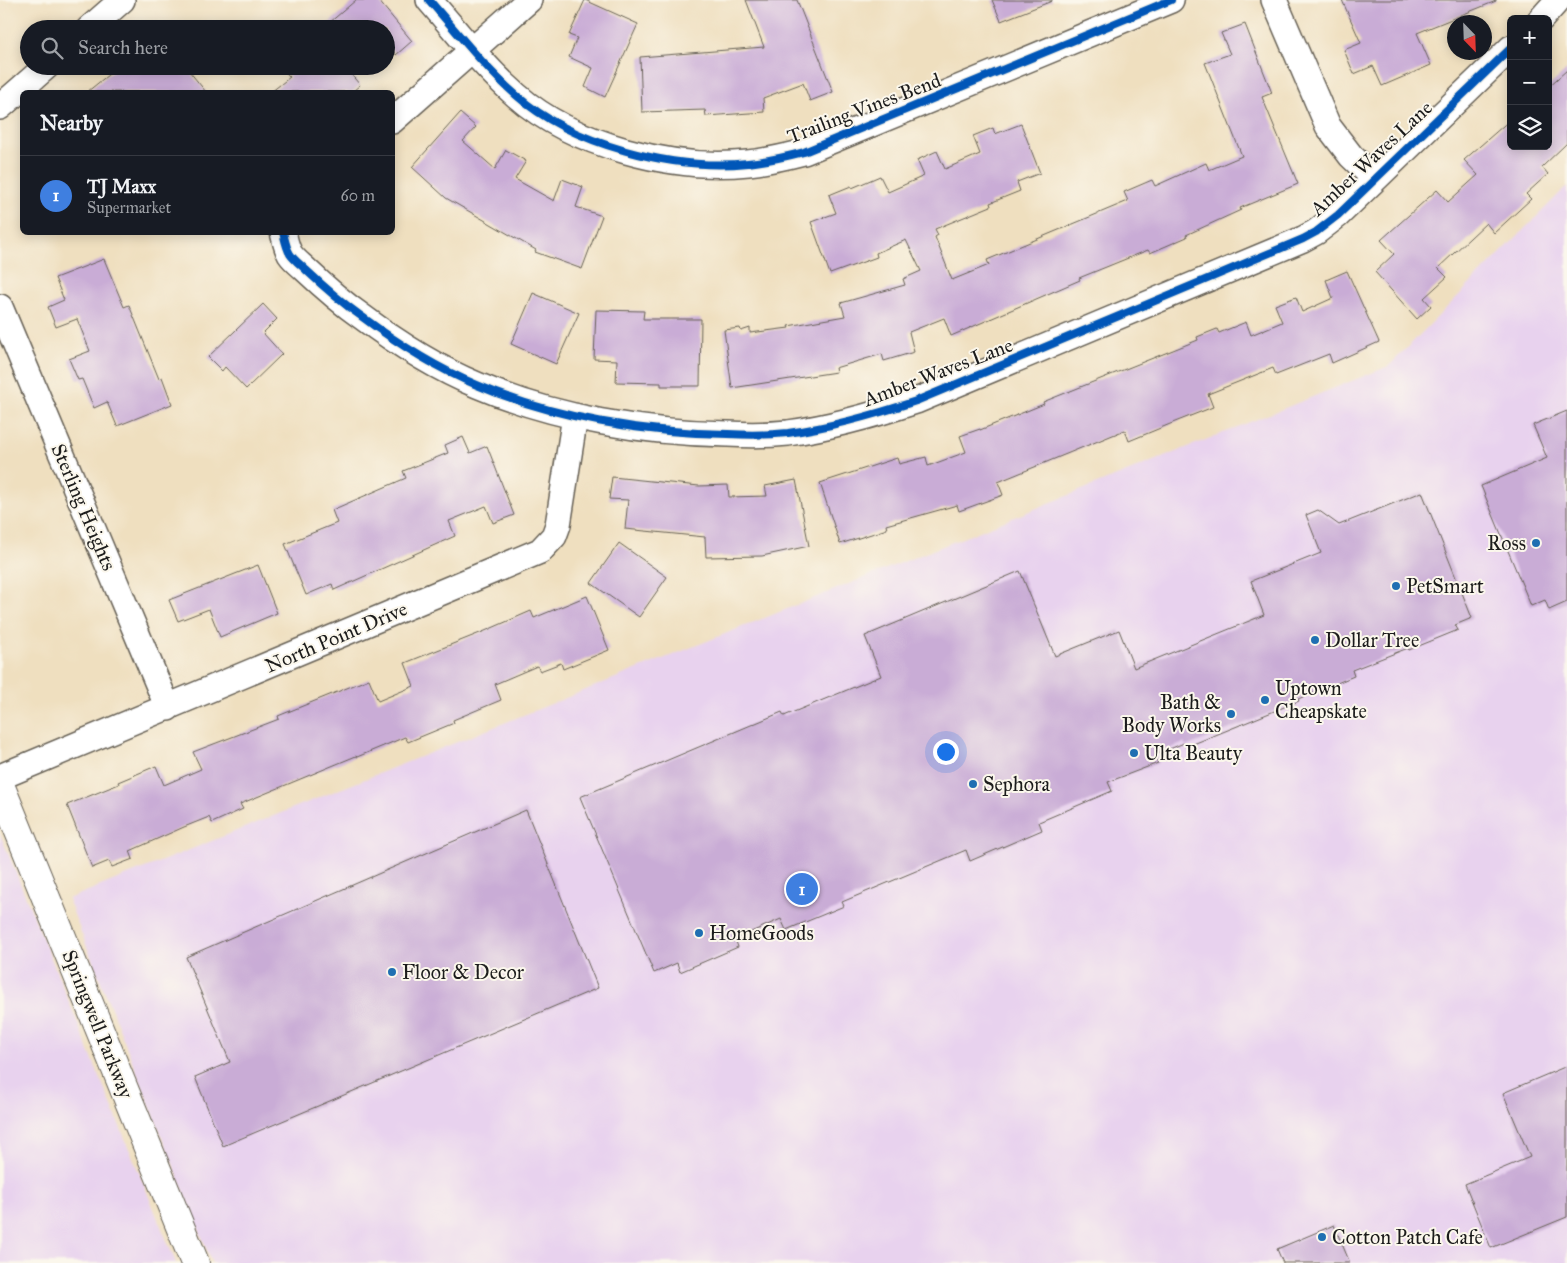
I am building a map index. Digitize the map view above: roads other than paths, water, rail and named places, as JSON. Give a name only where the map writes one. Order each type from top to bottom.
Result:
[{"type":"street","points":[[99,20],[122,0]]},
{"type":"street","name":"Trailing Vines Bend","points":[[429,0],[498,78],[518,97],[539,112],[567,128],[626,151],[689,163],[747,163],[778,159],[804,152],[1171,0]]},
{"type":"street","points":[[395,119],[529,0]]},
{"type":"street","points":[[1274,0],[1328,126],[1350,156],[1375,179]]},
{"type":"street","points":[[1545,15],[1558,0]]},
{"type":"street","name":"Amber Waves Lane","points":[[284,235],[291,255],[332,295],[382,331],[432,362],[477,385],[516,400],[575,416],[646,428],[695,434],[786,433],[830,426],[878,414],[916,401],[1303,240],[1326,225],[1507,52]]},
{"type":"street","points":[[0,107],[37,75]]},
{"type":"street","name":"Sterling Heights","points":[[0,307],[168,708]]},
{"type":"street","name":"North Point Drive","points":[[0,777],[540,551],[554,536],[558,526],[575,416]]},
{"type":"street","name":"Springwell Parkway","points":[[0,785],[195,1263]]},
{"type":"place","name":"Ross","points":[[1536,543]]},
{"type":"place","name":"PetSmart","points":[[1396,586]]},
{"type":"place","name":"Dollar Tree","points":[[1315,640]]},
{"type":"place","name":"Uptown Cheapskate","points":[[1265,700]]},
{"type":"place","name":"Bath & Body Works","points":[[1231,714]]},
{"type":"place","name":"Ulta Beauty","points":[[1134,753]]},
{"type":"place","name":"Sephora","points":[[973,784]]},
{"type":"place","name":"TJ Maxx","points":[[802,889]]},
{"type":"place","name":"HomeGoods","points":[[699,933]]},
{"type":"place","name":"Floor & Decor","points":[[392,972]]},
{"type":"place","name":"Cotton Patch Cafe","points":[[1322,1237]]}]
